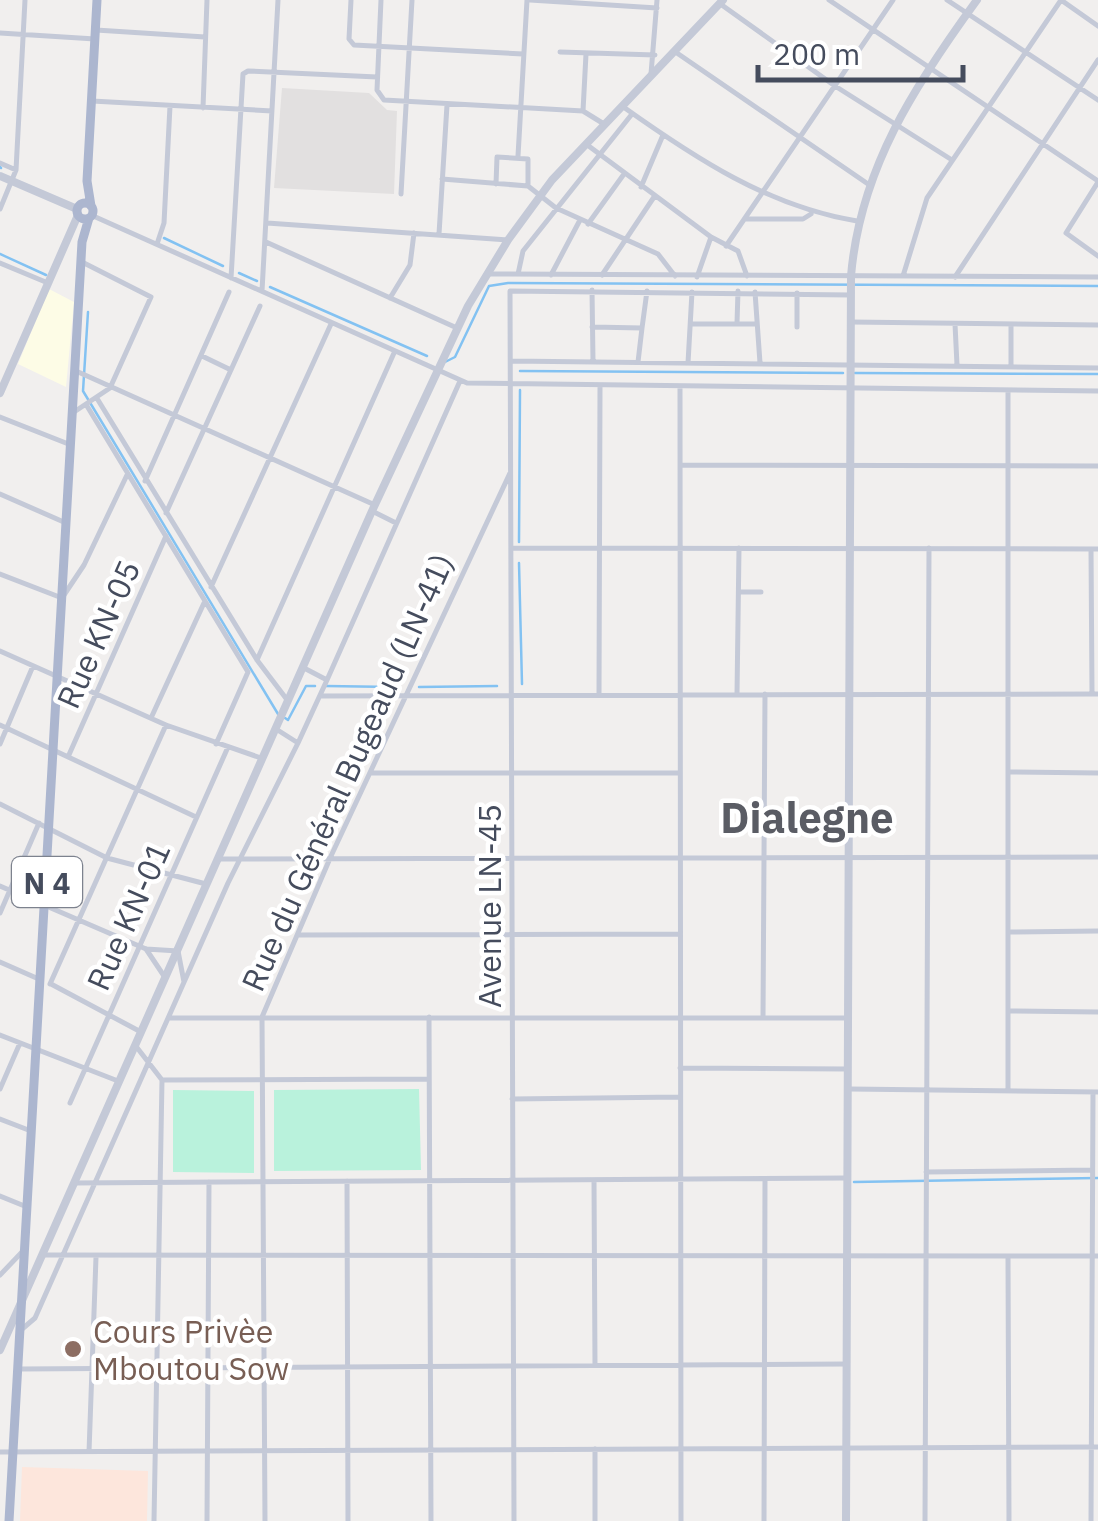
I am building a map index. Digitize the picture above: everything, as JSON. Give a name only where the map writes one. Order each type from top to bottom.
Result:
[{"type":"main road","name":"N 4","points":[[9,1521],[36,1049],[46,982],[45,907],[53,751],[74,412],[80,373],[83,214],[97,0]]},
{"type":"street","points":[[0,209],[16,170],[25,0]]},
{"type":"street","points":[[203,108],[207,0]]},
{"type":"street","points":[[261,292],[278,0]]},
{"type":"street","points":[[351,0],[350,42],[524,54]]},
{"type":"street","points":[[381,0],[377,90],[384,100],[582,111],[605,124]]},
{"type":"street","points":[[402,194],[412,0]]},
{"type":"street","points":[[518,156],[528,0],[657,8]]},
{"type":"street","points":[[650,77],[657,0]]},
{"type":"street","points":[[829,0],[1098,181],[1066,233],[1098,256]]},
{"type":"street","points":[[726,246],[892,0]]},
{"type":"street","points":[[948,0],[1098,100]]},
{"type":"street","points":[[846,1521],[851,285],[857,221],[868,184],[895,125],[977,0]]},
{"type":"street","points":[[903,276],[922,208],[1061,0],[1098,26]]},
{"type":"street","points":[[0,1350],[435,372],[487,274],[539,196],[721,1],[835,86],[952,160]]},
{"type":"street","points":[[0,33],[205,37]]},
{"type":"street","points":[[674,51],[868,184]]},
{"type":"street","points":[[560,52],[655,55]]},
{"type":"street","points":[[582,111],[586,54]]},
{"type":"street","points":[[955,277],[1098,60]]},
{"type":"street","points":[[231,278],[244,72],[378,78]]},
{"type":"street","points":[[92,102],[272,111]]},
{"type":"street","points":[[439,234],[447,105]]},
{"type":"street","points":[[156,244],[164,223],[170,106]]},
{"type":"street","points":[[622,106],[762,196],[811,214],[857,221]]},
{"type":"street","points":[[518,274],[523,252],[632,114]]},
{"type":"street","points":[[642,187],[663,134]]},
{"type":"street","points":[[586,144],[654,197],[742,255],[747,276]]},
{"type":"street","points":[[496,184],[497,157],[518,156],[528,158],[528,186]]},
{"type":"street","points":[[0,163],[16,170]]},
{"type":"street","points":[[588,224],[624,174]]},
{"type":"street","points":[[0,176],[460,381],[511,385],[1098,391]]},
{"type":"street","points":[[442,179],[528,186],[556,208],[662,256],[676,276]]},
{"type":"street","points":[[602,275],[654,197]]},
{"type":"street","points":[[0,392],[83,214]]},
{"type":"street","points":[[746,220],[803,219],[811,214]]},
{"type":"street","points":[[551,275],[580,220]]},
{"type":"street","points":[[267,223],[508,240]]},
{"type":"street","points":[[390,298],[410,265],[414,233]]},
{"type":"street","points":[[696,276],[711,237]]},
{"type":"street","points":[[266,242],[456,328]]},
{"type":"street","points":[[74,412],[110,388],[151,297],[82,262]]},
{"type":"street","points":[[0,263],[50,284]]},
{"type":"street","points":[[487,274],[747,276],[851,285]]},
{"type":"street","points":[[593,362],[592,290],[797,293],[903,276],[1098,276]]},
{"type":"street","name":"Avenue LN-45","points":[[514,1521],[510,291],[592,290]]},
{"type":"street","points":[[638,362],[647,291]]},
{"type":"street","points":[[145,481],[229,292]]},
{"type":"street","points":[[688,364],[692,292]]},
{"type":"street","points":[[737,324],[738,292]]},
{"type":"street","points":[[755,292],[760,363]]},
{"type":"street","points":[[797,293],[797,326]]},
{"type":"street","points":[[166,514],[260,306]]},
{"type":"street","points":[[851,322],[1098,325]]},
{"type":"street","points":[[211,587],[331,324]]},
{"type":"street","points":[[690,324],[757,324]]},
{"type":"street","points":[[955,324],[956,365]]},
{"type":"street","points":[[1011,366],[1012,324]]},
{"type":"street","points":[[592,327],[642,328]]},
{"type":"street","points":[[257,660],[394,353]]},
{"type":"street","points":[[202,356],[231,370]]},
{"type":"street","points":[[511,361],[1098,368]]},
{"type":"street","points":[[80,373],[334,486],[398,523]]},
{"type":"street","points":[[21,1330],[35,1318],[64,1257],[460,381]]},
{"type":"street","points":[[599,694],[600,385]]},
{"type":"street","points":[[680,386],[681,1521]]},
{"type":"street","points":[[1008,390],[1008,1090]]},
{"type":"street","points":[[92,403],[127,475],[211,587],[288,701]]},
{"type":"street","points":[[92,403],[166,514],[170,532],[204,603],[248,672],[216,744]]},
{"type":"street","points":[[0,417],[72,445]]},
{"type":"street","points":[[680,465],[1098,466]]},
{"type":"street","name":"Rue du Général Bugeaud (LN-41)","points":[[265,1521],[262,1016],[331,856],[511,470]]},
{"type":"street","points":[[0,574],[62,598],[84,566],[127,475]]},
{"type":"street","points":[[0,494],[67,523]]},
{"type":"street","name":"Rue KN-05","points":[[68,757],[170,532]]},
{"type":"street","points":[[320,696],[1095,694],[1094,548],[511,548]]},
{"type":"street","points":[[737,694],[739,548]]},
{"type":"street","points":[[925,1521],[929,548]]},
{"type":"street","points":[[738,592],[762,592]]},
{"type":"street","points":[[151,718],[204,603]]},
{"type":"street","points":[[0,651],[151,718],[263,759]]},
{"type":"street","points":[[0,744],[3,726],[33,666]]},
{"type":"street","points":[[302,667],[327,680]]},
{"type":"street","points":[[764,1018],[765,694]]},
{"type":"street","points":[[46,982],[78,921],[166,724]]},
{"type":"street","points":[[3,726],[196,817]]},
{"type":"street","points":[[276,730],[298,743]]},
{"type":"street","name":"Rue KN-01","points":[[70,1104],[228,747]]},
{"type":"street","points":[[1010,772],[1098,773]]},
{"type":"street","points":[[371,774],[680,773]]},
{"type":"street","points":[[0,804],[106,858],[207,884]]},
{"type":"street","points":[[0,912],[39,824]]},
{"type":"street","points":[[219,858],[1098,857]]},
{"type":"street","points":[[0,886],[146,949],[178,951]]},
{"type":"street","points":[[1010,932],[1098,931]]},
{"type":"street","points":[[297,936],[680,934]]},
{"type":"street","points":[[146,949],[166,978]]},
{"type":"street","points":[[178,951],[185,985]]},
{"type":"street","points":[[0,962],[141,1032]]},
{"type":"street","points":[[1011,1010],[1098,1012]]},
{"type":"street","points":[[170,1018],[850,1018]]},
{"type":"street","points":[[429,1018],[431,1521]]},
{"type":"street","points":[[0,1035],[119,1082]]},
{"type":"street","points":[[0,1088],[20,1043]]},
{"type":"street","points":[[136,1044],[162,1080],[154,1521]]},
{"type":"street","points":[[680,1068],[850,1068]]},
{"type":"street","points":[[162,1080],[429,1079]]},
{"type":"street","points":[[850,1089],[1095,1092],[1091,1521]]},
{"type":"street","points":[[512,1099],[680,1097]]},
{"type":"street","points":[[0,1119],[32,1132]]},
{"type":"street","points":[[926,1172],[1092,1170]]},
{"type":"street","points":[[74,1183],[849,1178]]},
{"type":"street","points":[[764,1521],[765,1179]]},
{"type":"street","points":[[594,1180],[594,1365]]},
{"type":"street","points":[[347,1181],[348,1521]]},
{"type":"street","points":[[207,1521],[209,1182]]},
{"type":"street","points":[[0,1196],[26,1207]]},
{"type":"street","points":[[0,1275],[24,1250]]},
{"type":"street","points":[[42,1255],[1095,1256]]},
{"type":"street","points":[[1008,1256],[1010,1521]]},
{"type":"street","points":[[89,1452],[96,1257]]},
{"type":"street","points":[[19,1370],[846,1364]]},
{"type":"street","points":[[0,1452],[1094,1447]]},
{"type":"street","points":[[595,1449],[595,1521]]},
{"type":"shaded area","points":[[282,88],[369,93],[387,110],[397,111],[394,194],[274,188]]},
{"type":"shaded area","points":[[49,289],[74,302],[66,387],[18,364]]},
{"type":"shaded area","points":[[22,1467],[148,1471],[147,1521],[20,1521]]},
{"type":"green space","points":[[419,1089],[421,1170],[274,1171],[274,1090]]},
{"type":"green space","points":[[173,1090],[254,1091],[254,1173],[173,1172]]},
{"type":"waterway","points":[[164,238],[223,266]]},
{"type":"waterway","points":[[0,254],[46,275]]},
{"type":"waterway","points":[[239,273],[257,281]]},
{"type":"waterway","points":[[445,362],[455,357],[489,286],[508,283],[1098,286]]},
{"type":"waterway","points":[[270,287],[427,356]]},
{"type":"waterway","points":[[88,312],[83,391],[278,714]]},
{"type":"waterway","points":[[520,371],[843,373]]},
{"type":"waterway","points":[[855,373],[1098,374]]},
{"type":"waterway","points":[[519,542],[520,390]]},
{"type":"waterway","points":[[519,563],[522,684]]},
{"type":"waterway","points":[[285,718],[288,720],[306,686],[315,686]]},
{"type":"waterway","points":[[326,686],[394,687]]},
{"type":"waterway","points":[[419,687],[497,686]]},
{"type":"waterway","points":[[854,1182],[1098,1178]]},
{"type":"place","name":"Cours Privèe Mboutou Sow","points":[[73,1349]]},
{"type":"district","name":"Dialegne","points":[[807,817]]}]
